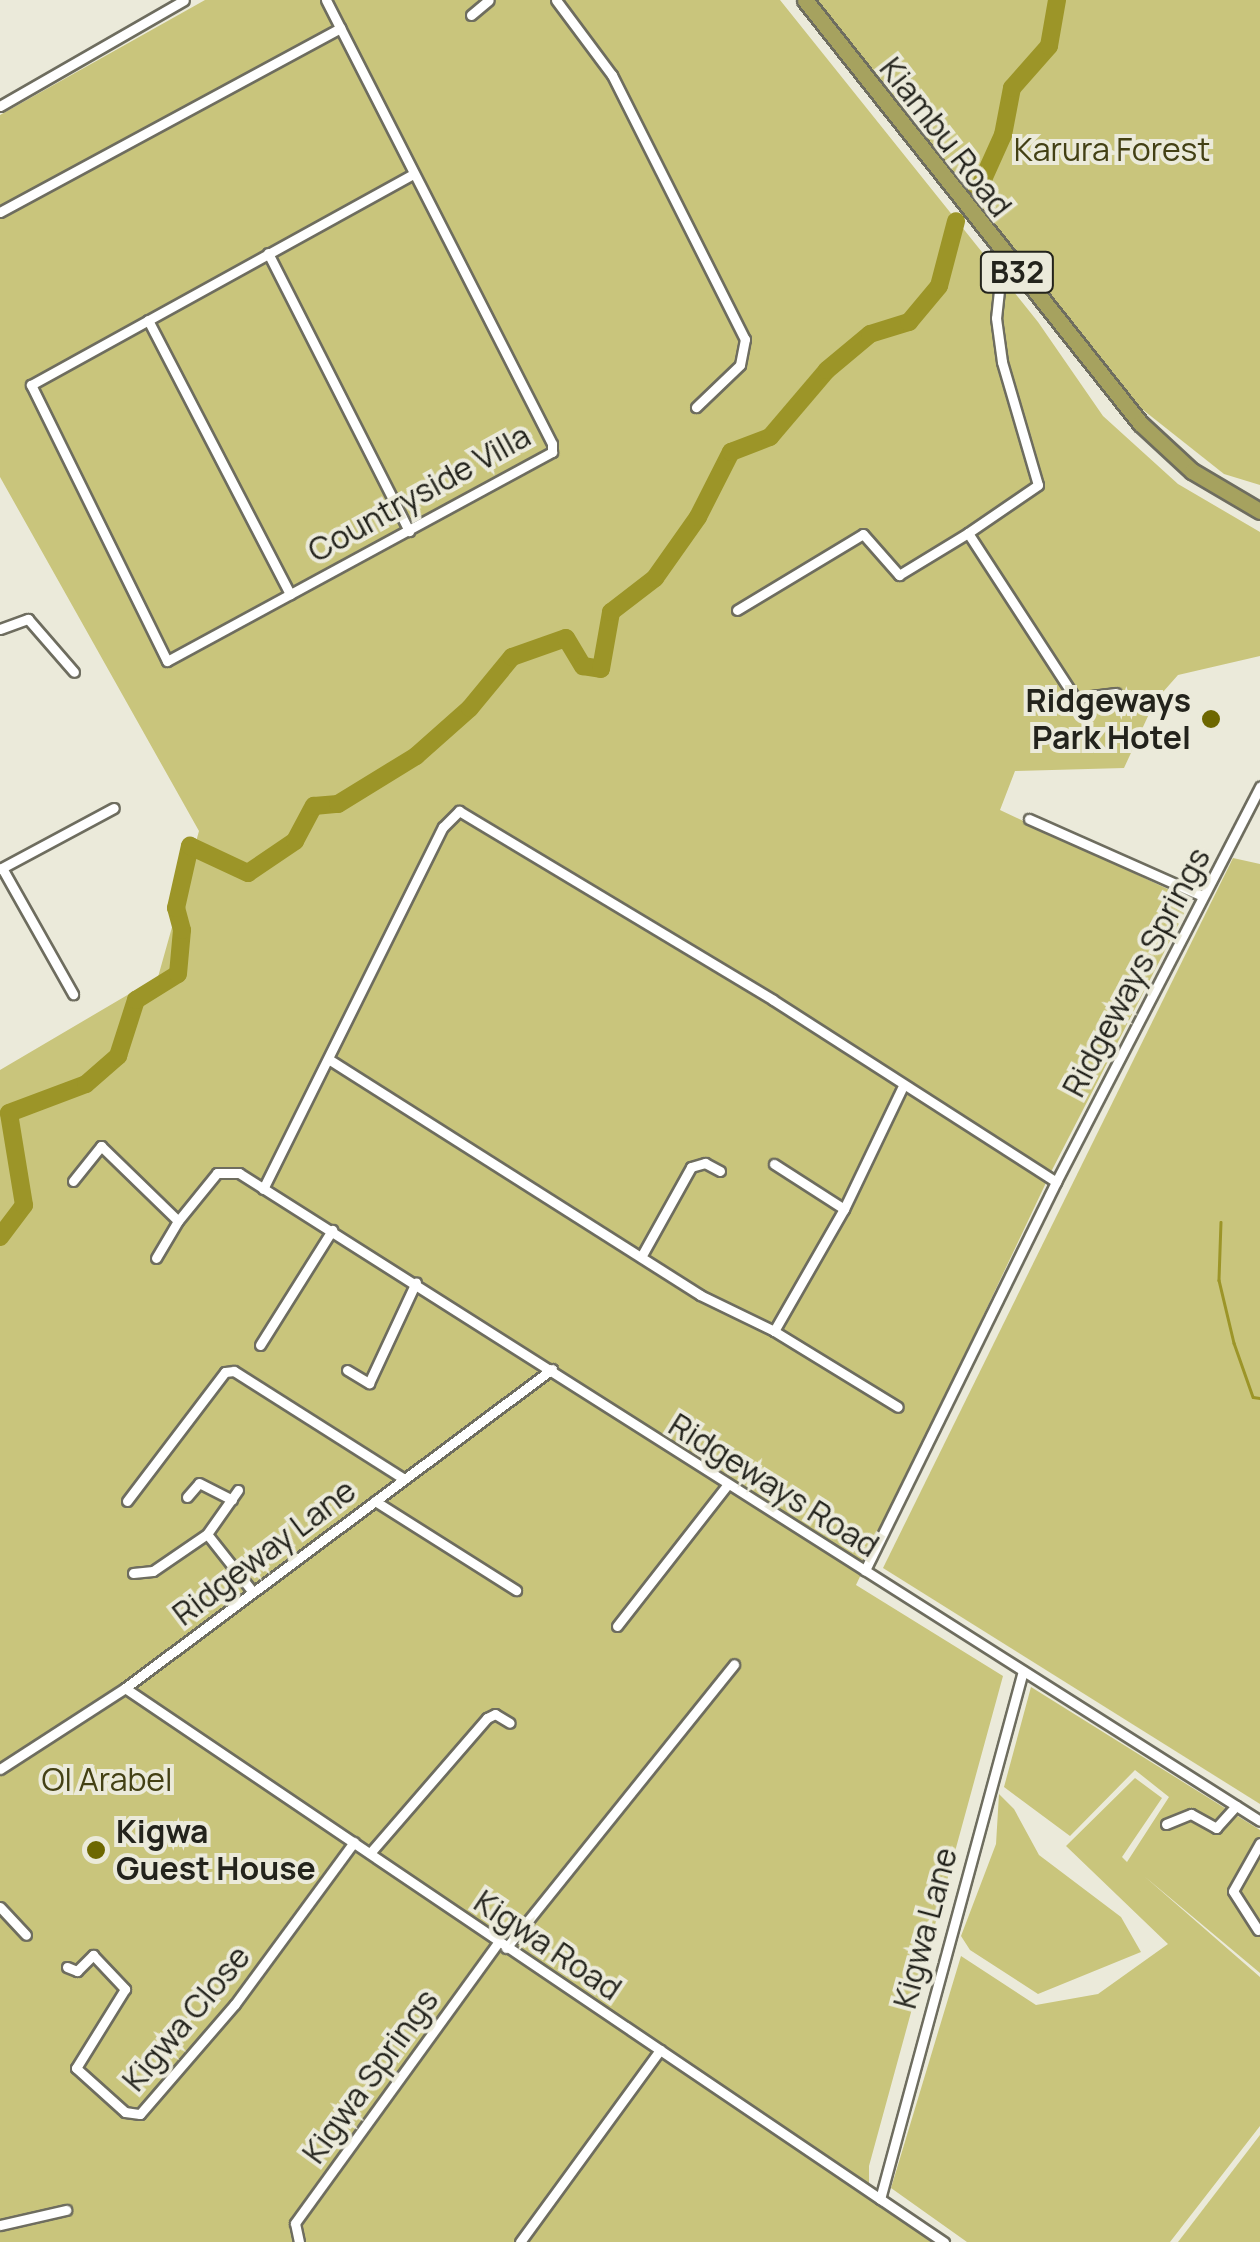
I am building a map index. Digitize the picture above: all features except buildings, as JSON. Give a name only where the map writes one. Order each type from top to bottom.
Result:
[{"type":"highway","name":"Kiambu Road","points":[[805,0],[1140,424],[1192,471],[1260,511]]},
{"type":"street","points":[[0,106],[184,0]]},
{"type":"street","name":"Countryside Villa","points":[[148,320],[30,388],[167,661],[552,452],[326,0]]},
{"type":"street","points":[[471,14],[490,0]]},
{"type":"street","points":[[556,0],[612,75],[745,338],[740,365],[696,407]]},
{"type":"street","points":[[0,212],[340,28]]},
{"type":"street","points":[[290,594],[148,320],[414,174]]},
{"type":"street","points":[[268,253],[409,531]]},
{"type":"street","points":[[738,610],[863,534],[899,575],[1038,485],[1002,362],[996,304],[1003,254]]},
{"type":"street","points":[[968,533],[1075,698],[1116,693]]},
{"type":"street","points":[[0,629],[28,620],[74,672]]},
{"type":"street","name":"Ridgeways Springs","points":[[865,1571],[1056,1182],[1260,786]]},
{"type":"street","points":[[73,994],[1,868],[114,808]]},
{"type":"street","points":[[263,1189],[443,827],[465,811],[773,1000],[902,1088],[1056,1182]]},
{"type":"street","points":[[1029,819],[1204,896]]},
{"type":"street","points":[[330,1060],[641,1257],[774,1331],[898,1407]]},
{"type":"street","points":[[774,1331],[844,1209],[902,1088]]},
{"type":"street","points":[[72,1182],[90,1153],[107,1148],[178,1222],[156,1258]]},
{"type":"street","points":[[641,1257],[691,1167],[705,1163],[720,1171]]},
{"type":"street","points":[[774,1164],[844,1209]]},
{"type":"street","name":"Ridgeways Road","points":[[178,1222],[217,1172],[240,1173],[1260,1821]]},
{"type":"street","points":[[260,1345],[332,1230]]},
{"type":"street","points":[[347,1370],[368,1383],[416,1282]]},
{"type":"street","name":"Ridgeway Lane","points":[[0,1769],[125,1688],[552,1368]]},
{"type":"street","points":[[127,1500],[214,1380],[234,1371],[404,1479]]},
{"type":"street","points":[[187,1498],[199,1483],[232,1500]]},
{"type":"street","points":[[617,1626],[728,1485]]},
{"type":"street","points":[[134,1574],[154,1572],[208,1534],[238,1490]]},
{"type":"street","points":[[374,1500],[516,1590]]},
{"type":"street","points":[[208,1534],[252,1591]]},
{"type":"street","points":[[502,1946],[734,1664]]},
{"type":"street","name":"Kigwa Lane","points":[[880,2199],[1022,1670]]},
{"type":"street","name":"Kigwa Road","points":[[125,1688],[944,2242]]},
{"type":"street","points":[[370,1853],[486,1718],[495,1714],[510,1723]]},
{"type":"street","points":[[1166,1824],[1191,1814],[1216,1828],[1236,1806]]},
{"type":"street","name":"Kigwa Close","points":[[67,1967],[77,1971],[93,1955],[125,1989],[76,2068],[126,2112],[140,2114],[235,2004],[354,1842]]},
{"type":"street","points":[[1258,1930],[1233,1891],[1260,1843]]},
{"type":"street","points":[[0,1908],[26,1935]]},
{"type":"street","name":"Kigwa Springs","points":[[299,2242],[294,2223],[502,1946]]},
{"type":"street","points":[[520,2242],[660,2050]]},
{"type":"street","points":[[0,2225],[66,2210]]},
{"type":"green space","name":"Ol Arabel","points":[[205,0],[780,0],[1038,322],[1103,416],[1178,484],[1260,532],[1260,656],[1178,675],[1155,701],[1124,768],[1015,771],[1000,810],[1191,900],[1052,1170],[856,1585],[1003,1676],[869,2166],[869,2191],[942,2242],[0,2242],[0,1070],[158,977],[199,831],[0,477],[0,115]]},
{"type":"green space","name":"Karura Forest","points":[[807,0],[1260,0],[1260,485],[1224,474],[1104,379]]},
{"type":"green space","points":[[1233,858],[1260,864],[1260,1804],[883,1568]]},
{"type":"green space","points":[[1031,1687],[1260,1830],[1260,1973],[1144,1876],[1260,1977],[1260,2126],[1170,2242],[967,2242],[891,2188],[961,1956],[1036,2005],[1098,1994],[1168,1944],[1066,1846],[1135,1778],[1162,1798],[1122,1857],[1127,1862],[1169,1797],[1135,1770],[1070,1836],[1004,1787]]},
{"type":"green space","points":[[999,1794],[1014,1809],[1039,1855],[1121,1917],[1141,1952],[1038,1994],[970,1950],[961,1936],[996,1844]]},
{"type":"green space","points":[[1260,2135],[1260,2242],[1178,2242]]},
{"type":"waterway","points":[[976,195],[1003,135],[1012,88],[1049,46],[1057,0]]},
{"type":"waterway","points":[[0,1237],[24,1205],[9,1113],[86,1084],[118,1056],[136,1000],[178,974],[182,930],[176,908],[190,846],[248,873],[295,841],[314,806],[338,804],[416,756],[470,708],[512,657],[566,638],[583,666],[601,669],[611,612],[655,578],[698,517],[731,452],[770,437],[827,370],[870,334],[909,322],[939,286],[956,221]]},
{"type":"waterway","points":[[1221,1222],[1219,1280],[1234,1343],[1253,1397],[1260,1398]]},
{"type":"place","name":"Ridgeways Park Hotel","points":[[1211,719]]},
{"type":"place","name":"Kigwa Guest House","points":[[96,1850]]}]
